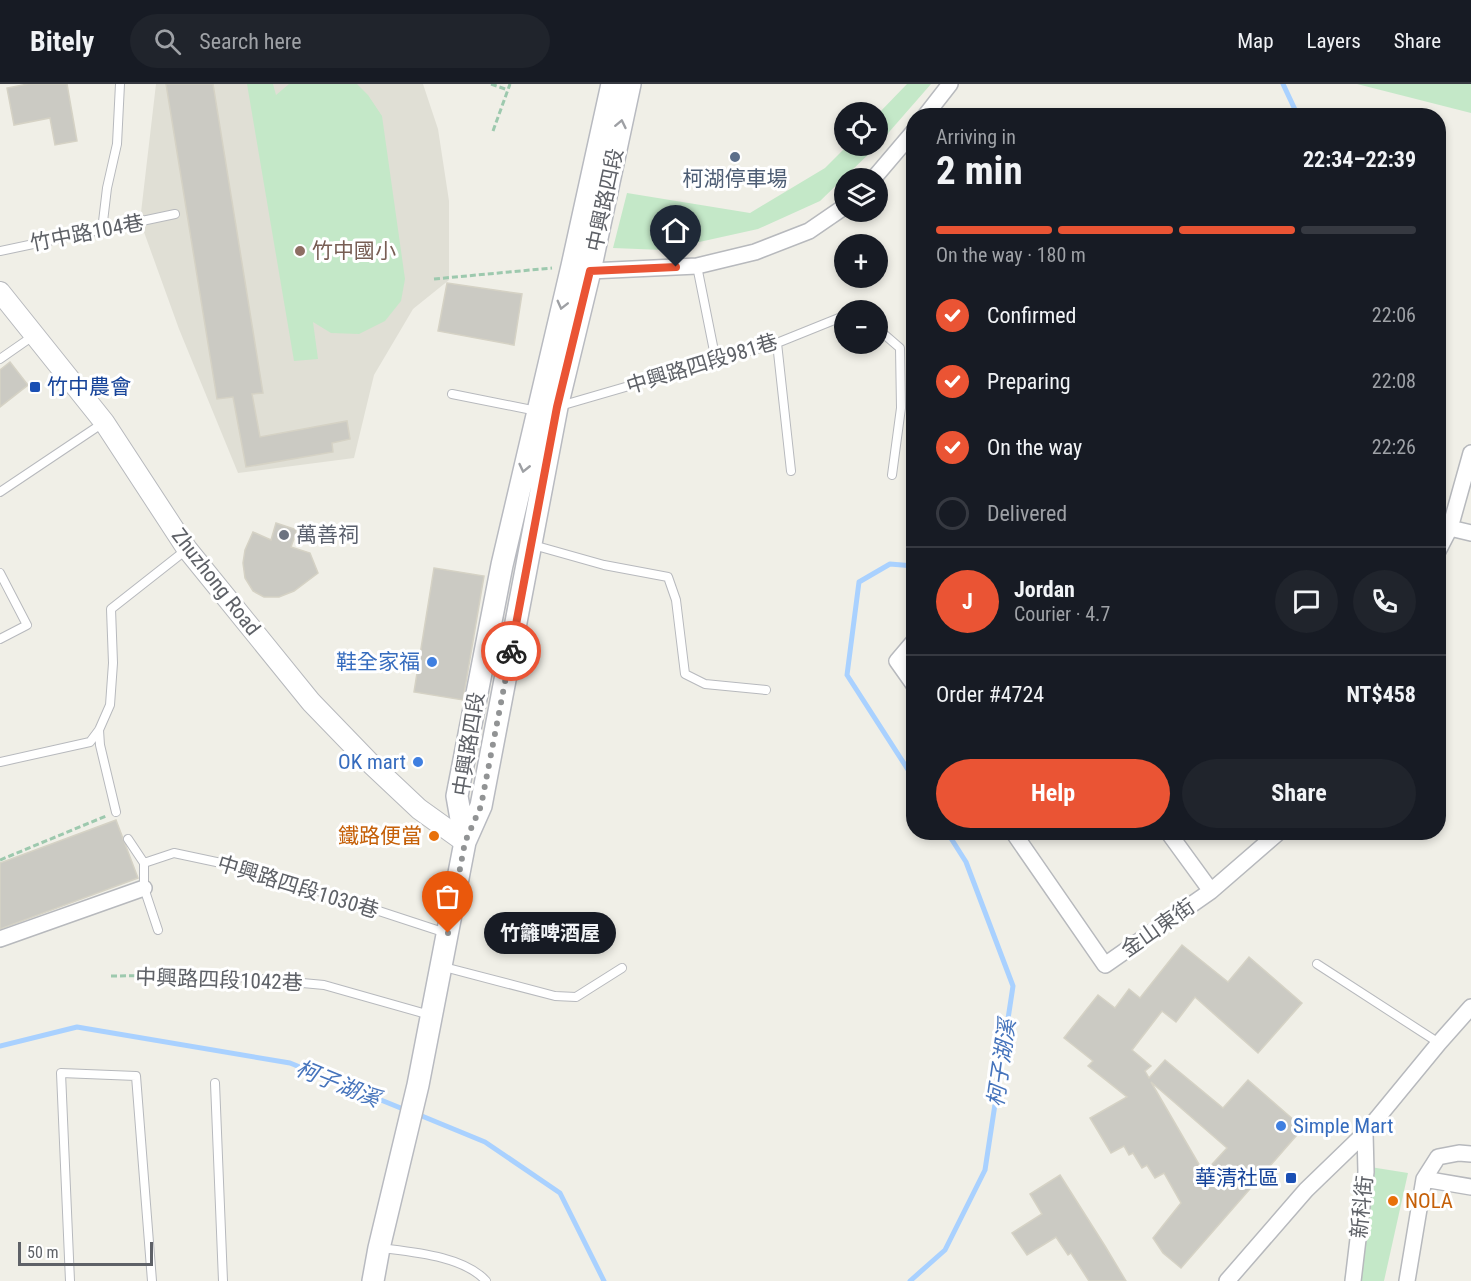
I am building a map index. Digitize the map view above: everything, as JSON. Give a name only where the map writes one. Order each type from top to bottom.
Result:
[{"type":"main road","name":"中興路四段","points":[[514,568],[531,545],[612,84]]},
{"type":"main road","name":"中興路四段","points":[[373,1281],[418,1085],[448,933],[465,842],[458,796],[514,568],[536,411],[581,268],[630,84]]},
{"type":"street","points":[[931,108],[950,84]]},
{"type":"street","points":[[883,168],[906,140]]},
{"type":"street","points":[[581,268],[697,266],[755,252],[809,231],[834,214]]},
{"type":"street","name":"Zhuzhong Road","points":[[0,292],[104,422],[187,549],[311,702],[419,809],[465,842]]},
{"type":"street","points":[[1446,536],[1471,453]]},
{"type":"street","points":[[1450,528],[1471,532]]},
{"type":"street","points":[[906,650],[897,661],[906,674]]},
{"type":"street","name":"金山東街","points":[[1019,840],[1105,965],[1211,891],[1270,840]]},
{"type":"street","points":[[1174,840],[1211,891]]},
{"type":"street","points":[[0,939],[144,888]]},
{"type":"street","points":[[1227,1281],[1306,1190],[1365,1133],[1438,1043],[1465,1021],[1471,1007]]},
{"type":"street","name":"新科街","points":[[1353,1281],[1366,1172],[1365,1133]]},
{"type":"street","points":[[1407,1281],[1424,1179],[1438,1157],[1459,1153],[1471,1155]]},
{"type":"street","points":[[1424,1179],[1471,1187]]},
{"type":"lane","points":[[102,230],[107,188],[117,144],[120,84]]},
{"type":"lane","name":"竹中路104巷","points":[[0,251],[175,214]]},
{"type":"lane","points":[[697,266],[716,361]]},
{"type":"lane","name":"中興路四段981巷","points":[[536,411],[557,407],[777,343],[834,320]]},
{"type":"lane","points":[[0,359],[34,335]]},
{"type":"lane","points":[[888,338],[900,348],[901,408],[892,476]]},
{"type":"lane","points":[[777,343],[790,471]]},
{"type":"lane","points":[[452,394],[536,411]]},
{"type":"lane","points":[[0,492],[104,422]]},
{"type":"lane","points":[[531,545],[604,565],[668,577],[676,600],[685,674],[705,684],[765,690]]},
{"type":"lane","points":[[0,762],[90,742],[99,730],[110,705],[113,663],[111,609],[187,549]]},
{"type":"lane","points":[[0,573],[27,625],[0,639]]},
{"type":"lane","points":[[99,730],[100,745],[116,812]]},
{"type":"lane","points":[[128,839],[144,863],[144,888],[158,930]]},
{"type":"lane","name":"中興路四段1030巷","points":[[144,863],[174,853],[255,870],[448,933]]},
{"type":"lane","points":[[1317,964],[1438,1043]]},
{"type":"lane","points":[[441,966],[555,996],[576,997],[622,968]]},
{"type":"lane","name":"中興路四段1042巷","points":[[215,975],[324,985],[432,1015]]},
{"type":"lane","points":[[70,1281],[61,1073],[136,1076],[152,1281]]},
{"type":"lane","points":[[215,1083],[223,1281]]},
{"type":"lane","points":[[379,1248],[421,1253],[454,1262],[480,1274],[486,1281]]},
{"type":"path","points":[[491,84],[508,90]]},
{"type":"path","points":[[493,131],[510,84]]},
{"type":"path","points":[[434,279],[581,268]]},
{"type":"path","points":[[0,860],[116,812]]},
{"type":"path","name":"中興路四段1042巷","points":[[111,976],[215,975]]},
{"type":"shaded area","name":"竹中國小","points":[[156,84],[423,84],[438,129],[449,201],[449,280],[413,309],[374,375],[354,458],[238,473],[179,329],[140,221]]},
{"type":"green space","points":[[247,84],[273,84],[276,95],[289,84],[357,84],[368,95],[382,116],[405,279],[401,301],[385,321],[359,334],[331,333],[313,322],[318,359],[294,361]]},
{"type":"green space","points":[[907,84],[931,84],[910,108],[906,108],[906,113],[888,133],[888,104]]},
{"type":"green space","points":[[1357,84],[1471,84],[1471,113]]},
{"type":"green space","points":[[837,156],[867,156],[854,168],[834,168],[834,187],[820,201],[758,229],[663,250],[613,248],[627,193],[750,213],[825,168]]},
{"type":"green space","points":[[1364,1166],[1408,1173],[1384,1281],[1344,1281]]},
{"type":"building","points":[[28,84],[67,84],[77,141],[55,145],[50,118],[14,125],[7,88]]},
{"type":"building","points":[[166,84],[213,84],[263,393],[252,394],[260,437],[347,421],[350,439],[332,443],[333,452],[246,467],[233,397],[217,399]]},
{"type":"building","points":[[447,283],[522,294],[514,345],[438,331]]},
{"type":"building","points":[[10,362],[28,385],[0,407],[0,370]]},
{"type":"building","points":[[276,523],[297,530],[291,547],[310,553],[318,573],[294,591],[279,597],[264,597],[253,591],[245,578],[243,563],[245,550],[253,532],[271,540]]},
{"type":"building","points":[[434,568],[484,576],[463,700],[414,692]]},
{"type":"building","points":[[116,820],[138,878],[0,929],[0,863]]},
{"type":"building","points":[[1182,945],[1228,982],[1249,957],[1302,1003],[1258,1053],[1195,997],[1176,1022],[1162,1011],[1132,1050],[1151,1066],[1145,1071],[1149,1078],[1165,1060],[1223,1108],[1248,1080],[1303,1128],[1181,1268],[1163,1253],[1153,1238],[1181,1203],[1164,1173],[1155,1178],[1147,1165],[1142,1168],[1133,1153],[1129,1155],[1124,1146],[1111,1153],[1090,1118],[1127,1097],[1088,1066],[1093,1061],[1064,1038],[1098,995],[1115,1008],[1129,989],[1140,998]],"holes":[[[1151,1082],[1227,1148],[1204,1173]]]},
{"type":"building","points":[[1060,1175],[1126,1281],[1089,1281],[1071,1253],[1068,1255],[1056,1237],[1027,1255],[1012,1233],[1042,1214],[1030,1194]]},
{"type":"waterway","name":"柯子湖溪","points":[[1283,84],[1294,108]]},
{"type":"waterway","name":"柯子湖溪","points":[[906,565],[890,564],[859,582],[847,675],[906,767]]},
{"type":"waterway","name":"柯子湖溪","points":[[910,1281],[945,1250],[985,1170],[1013,986],[966,862],[952,840]]},
{"type":"waterway","name":"柯子湖溪","points":[[0,1046],[77,1027],[290,1063],[408,1111]]},
{"type":"waterway","name":"柯子湖溪","points":[[417,1114],[485,1142],[560,1193],[604,1281]]},
{"type":"way so far","points":[[448,933],[465,842],[481,806],[511,651]]},
{"type":"place","name":"柯湖停車場","points":[[735,157]]},
{"type":"place","name":"竹中國小","points":[[300,251]]},
{"type":"place","name":"竹中農會","points":[[35,387]]},
{"type":"place","name":"萬善祠","points":[[284,535]]},
{"type":"place","name":"鞋全家福","points":[[432,662]]},
{"type":"place","name":"OK mart","points":[[418,762]]},
{"type":"place","name":"鐵路便當","points":[[434,836]]},
{"type":"place","name":"竹籬啤酒屋","points":[[448,933]]},
{"type":"place","name":"Simple Mart","points":[[1281,1126]]},
{"type":"place","name":"華清社區","points":[[1291,1178]]},
{"type":"place","name":"NOLA","points":[[1393,1201]]},
{"type":"route","points":[[511,651],[557,407],[590,271],[676,267]]}]
